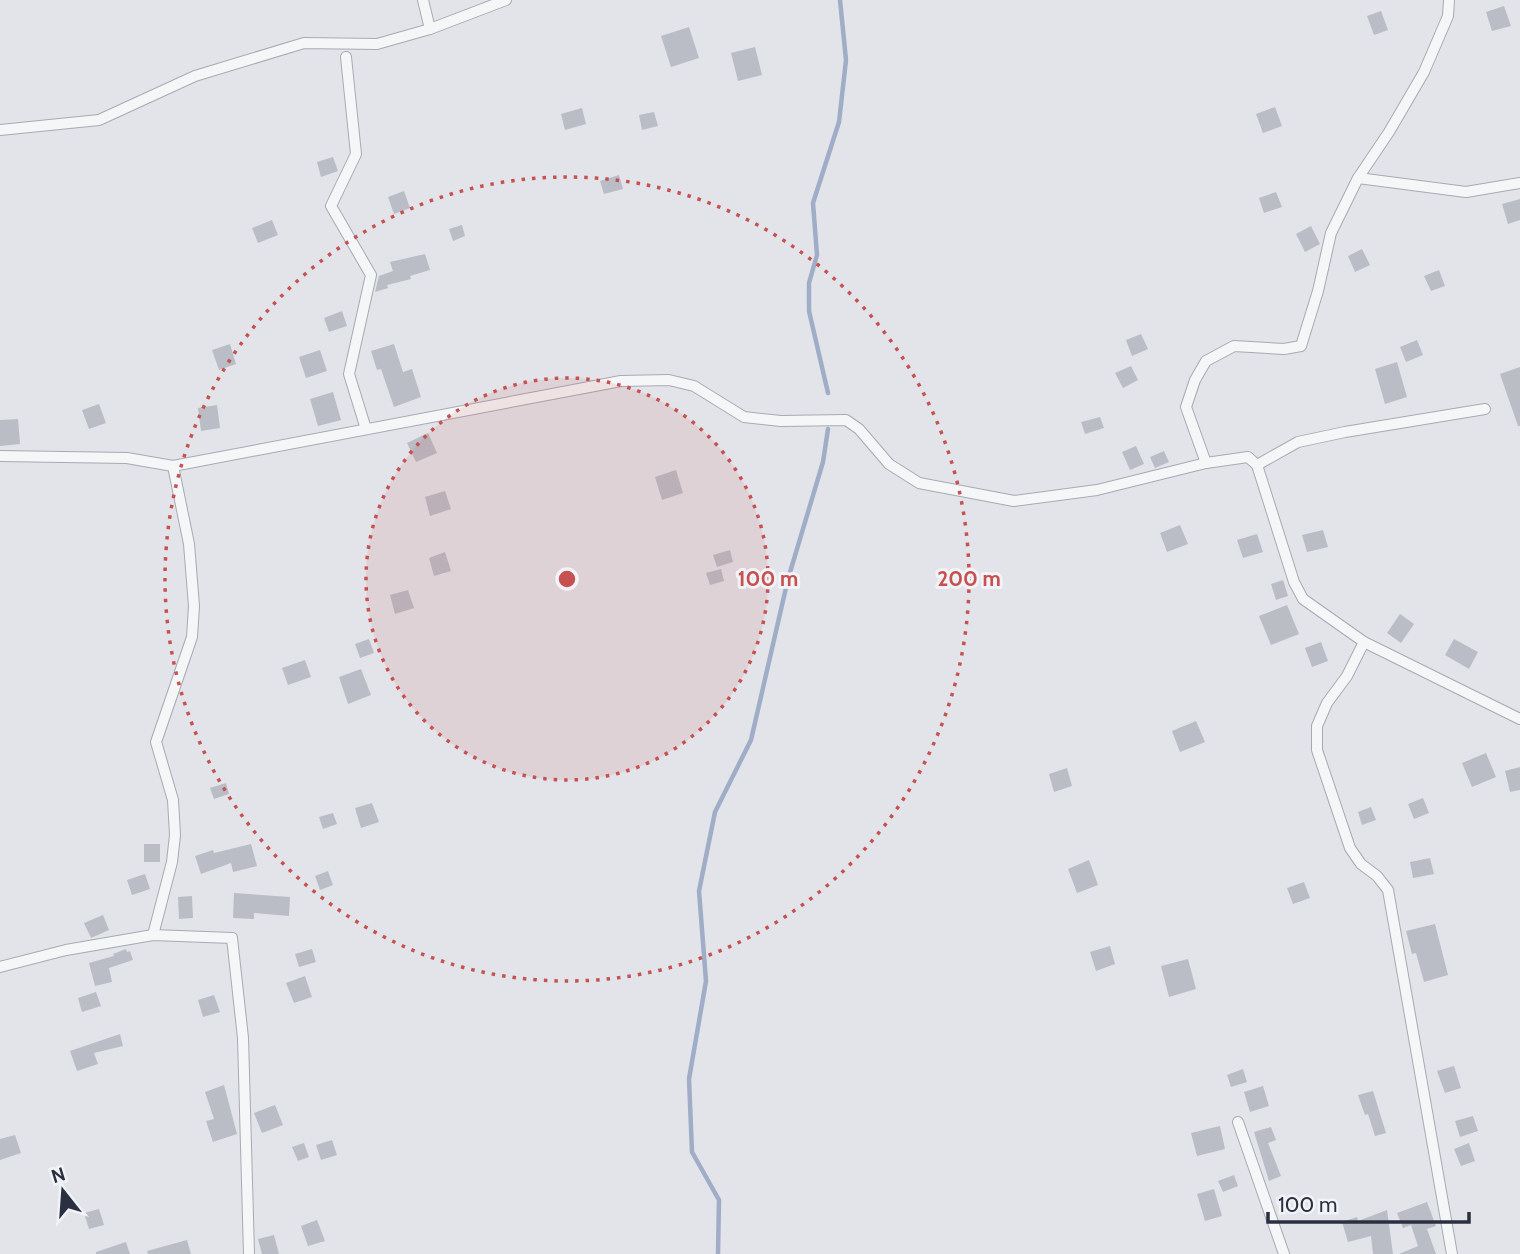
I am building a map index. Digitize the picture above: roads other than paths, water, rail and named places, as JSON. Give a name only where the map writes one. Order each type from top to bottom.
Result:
[{"type":"street","points":[[423,0],[430,29]]},
{"type":"street","points":[[0,130],[99,120],[195,76],[304,43],[377,44],[430,29],[506,0]]},
{"type":"street","points":[[1206,463],[1186,407],[1195,380],[1206,361],[1234,346],[1284,349],[1301,346],[1318,291],[1331,233],[1358,177],[1389,132],[1424,72],[1448,16],[1449,0]]},
{"type":"street","points":[[346,57],[356,154],[331,206],[371,275],[349,374],[366,429]]},
{"type":"street","points":[[1358,177],[1466,192],[1520,183]]},
{"type":"street","points":[[0,456],[127,458],[173,466],[621,382],[668,380],[694,386],[744,417],[781,421],[846,420],[859,429],[889,464],[919,483],[1014,502],[1097,490],[1206,463],[1248,457],[1257,465],[1294,582],[1303,599],[1364,642],[1520,719]]},
{"type":"street","points":[[1257,465],[1298,442],[1485,409]]},
{"type":"street","points":[[153,935],[172,862],[175,835],[173,800],[156,742],[192,637],[194,606],[188,544],[173,466]]},
{"type":"street","points":[[1364,642],[1347,676],[1327,703],[1317,726],[1317,750],[1350,848],[1361,864],[1377,876],[1388,890],[1452,1254]]},
{"type":"street","points":[[0,967],[66,950],[153,935],[232,938],[243,1038],[249,1254]]},
{"type":"street","points":[[1238,1122],[1284,1254]]},
{"type":"waterway","points":[[828,393],[809,311],[809,283],[817,255],[813,203],[839,122],[846,60],[840,0]]},
{"type":"waterway","points":[[718,1254],[719,1200],[692,1152],[689,1079],[706,981],[699,891],[715,812],[751,740],[788,579],[823,462],[828,429]]}]
